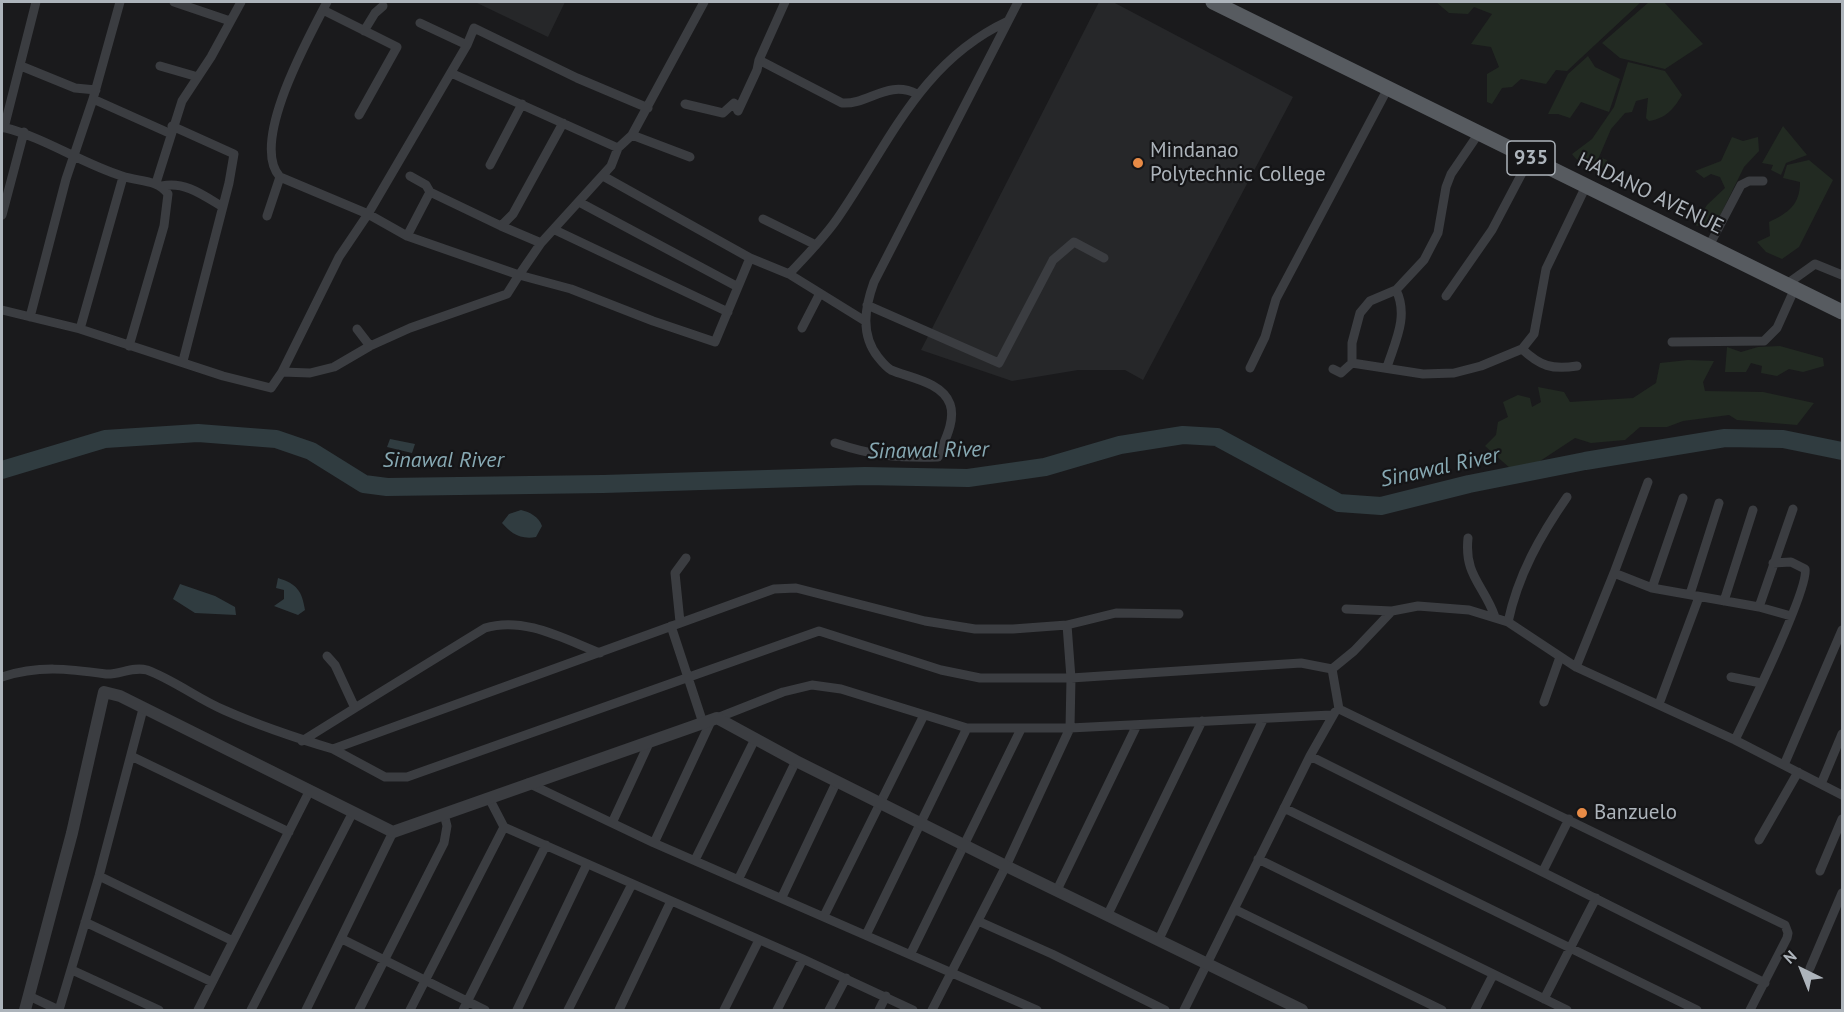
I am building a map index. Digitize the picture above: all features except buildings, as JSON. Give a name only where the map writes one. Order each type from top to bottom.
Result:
[{"type":"main road","name":"HADANO AVENUE","points":[[1216,2],[1842,312]]},
{"type":"street","points":[[36,2],[21,66],[3,127],[24,132],[123,177],[159,185],[171,184],[197,191],[221,206]]},
{"type":"street","points":[[30,317],[73,156],[94,94],[120,2]]},
{"type":"street","points":[[174,2],[230,21]]},
{"type":"street","points":[[129,346],[164,226],[168,200],[159,185],[171,130],[182,101],[241,2]]},
{"type":"street","points":[[282,372],[296,374],[323,370],[370,346],[443,315],[507,294],[541,243],[603,176],[611,166],[618,148],[632,135],[704,2]]},
{"type":"street","points":[[685,104],[723,113],[734,103],[738,111],[758,70],[759,60],[785,2]]},
{"type":"street","points":[[835,443],[872,455],[895,458],[938,458],[952,422],[950,404],[941,391],[888,369],[868,341],[865,321],[867,305],[874,282],[1018,2]]},
{"type":"street","points":[[359,115],[397,47],[364,31],[325,6],[276,118],[272,148],[274,171],[280,177],[368,214],[407,237],[519,275],[571,289],[713,342],[718,338],[750,258]]},
{"type":"street","points":[[364,31],[375,13],[383,6]]},
{"type":"street","points":[[789,274],[838,218],[884,142],[917,94],[970,43],[1008,21]]},
{"type":"street","points":[[420,23],[467,45]]},
{"type":"street","points":[[2,310],[80,329],[224,376],[271,388],[282,372],[339,257],[368,214],[452,73],[474,28],[577,78],[648,108]]},
{"type":"street","points":[[759,60],[842,103],[854,104],[864,97],[888,89],[906,90],[917,94]]},
{"type":"street","points":[[21,66],[94,94],[171,130],[234,154],[229,183],[221,206],[183,362]]},
{"type":"street","points":[[160,66],[198,77]]},
{"type":"street","points":[[452,73],[618,148]]},
{"type":"street","points":[[1250,368],[1265,337],[1276,299],[1388,88]]},
{"type":"street","points":[[490,165],[522,104]]},
{"type":"street","points":[[501,226],[513,214],[563,123]]},
{"type":"street","points":[[2,214],[24,132]]},
{"type":"street","points":[[1333,369],[1341,373],[1352,363],[1352,343],[1360,313],[1370,301],[1396,290],[1431,249],[1438,233],[1446,187],[1451,174],[1479,133]]},
{"type":"street","points":[[632,135],[690,157]]},
{"type":"street","points":[[1446,296],[1491,230],[1530,158]]},
{"type":"street","points":[[410,176],[426,185],[430,192],[480,219],[541,243]]},
{"type":"street","points":[[603,176],[750,258],[789,274],[819,295],[865,321]]},
{"type":"street","points":[[80,329],[123,177]]},
{"type":"street","points":[[267,216],[280,177]]},
{"type":"street","points":[[1709,246],[1741,185],[1749,181],[1763,181]]},
{"type":"street","points":[[1352,363],[1422,374],[1454,373],[1481,366],[1522,349],[1534,334],[1546,269],[1586,186]]},
{"type":"street","points":[[407,237],[430,192]]},
{"type":"street","points":[[579,202],[738,286]]},
{"type":"street","points":[[763,219],[816,245]]},
{"type":"street","points":[[555,230],[728,312]]},
{"type":"street","points":[[867,305],[999,363],[1053,260],[1062,250],[1074,242],[1104,258]]},
{"type":"street","points":[[1672,342],[1764,341],[1777,328],[1791,286],[1815,264],[1842,275]]},
{"type":"street","points":[[1387,368],[1402,316],[1396,290]]},
{"type":"street","points":[[802,328],[819,295]]},
{"type":"street","points":[[357,329],[370,346]]},
{"type":"street","points":[[1522,349],[1536,362],[1548,368],[1577,366]]},
{"type":"street","points":[[1576,667],[1648,482]]},
{"type":"street","points":[[1508,622],[1518,585],[1529,559],[1545,529],[1567,497]]},
{"type":"street","points":[[1652,588],[1683,498]]},
{"type":"street","points":[[1659,704],[1694,596],[1719,503]]},
{"type":"street","points":[[1759,607],[1793,509]]},
{"type":"street","points":[[1724,601],[1753,510]]},
{"type":"street","points":[[1468,538],[1470,571],[1495,617]]},
{"type":"street","points":[[686,558],[675,573],[675,624],[687,677],[711,720],[755,739],[921,824],[1302,1011]]},
{"type":"street","points":[[1735,740],[1791,616],[1807,572],[1798,564],[1773,563]]},
{"type":"street","points":[[1614,573],[1652,588],[1759,607],[1791,616]]},
{"type":"street","points":[[333,748],[774,589],[796,588],[925,621],[965,627],[1013,629],[1067,625],[1116,613],[1179,614]]},
{"type":"street","points":[[1346,609],[1392,610],[1439,606],[1469,610],[1495,617],[1508,622],[1576,667],[1735,740],[1842,795]]},
{"type":"street","points":[[1332,669],[1354,651],[1392,610]]},
{"type":"street","points":[[302,741],[485,628],[502,623],[520,624],[600,652]]},
{"type":"street","points":[[933,1011],[1006,866],[1070,728],[1071,678],[1067,625]]},
{"type":"street","points":[[1784,765],[1842,630]]},
{"type":"street","points":[[2,677],[54,669],[92,670],[108,674],[122,670],[145,669],[223,710],[302,741],[333,748],[369,770],[400,778],[819,631],[964,676],[1071,678],[1301,663],[1332,669]]},
{"type":"street","points":[[327,656],[336,665],[355,708]]},
{"type":"street","points":[[1544,702],[1560,657]]},
{"type":"street","points":[[1184,1011],[1310,756],[1335,712],[1332,669]]},
{"type":"street","points":[[25,1011],[72,833],[108,674]]},
{"type":"street","points":[[1731,677],[1761,683]]},
{"type":"street","points":[[306,1011],[393,832],[490,800],[528,783],[711,720],[783,692],[812,685],[841,689],[967,728],[1070,728],[1263,720],[1335,712],[1569,819],[1785,925],[1788,928],[1787,938],[1750,1011]]},
{"type":"street","points":[[104,692],[393,832]]},
{"type":"street","points":[[29,996],[59,1010],[99,876],[143,709]]},
{"type":"street","points":[[824,916],[924,715]]},
{"type":"street","points":[[654,843],[711,720]]},
{"type":"street","points":[[1159,939],[1263,720]]},
{"type":"street","points":[[1107,914],[1202,721]]},
{"type":"street","points":[[1057,890],[1137,725]]},
{"type":"street","points":[[866,935],[967,728]]},
{"type":"street","points":[[911,953],[1021,729]]},
{"type":"street","points":[[1821,784],[1842,734]]},
{"type":"street","points":[[695,860],[755,739]]},
{"type":"street","points":[[612,823],[651,741]]},
{"type":"street","points":[[131,756],[289,832]]},
{"type":"street","points":[[1310,756],[1766,983]]},
{"type":"street","points":[[739,878],[796,761]]},
{"type":"street","points":[[1759,840],[1798,772]]},
{"type":"street","points":[[782,897],[837,780]]},
{"type":"street","points":[[528,783],[654,843],[911,953],[1037,1011]]},
{"type":"street","points":[[198,1011],[310,790]]},
{"type":"street","points":[[490,800],[504,827],[846,978],[913,1011]]},
{"type":"street","points":[[1284,808],[1697,1011]]},
{"type":"street","points":[[250,1011],[353,812]]},
{"type":"street","points":[[359,1011],[444,843],[447,826],[444,814]]},
{"type":"street","points":[[1543,872],[1569,819]]},
{"type":"street","points":[[1821,871],[1842,819]]},
{"type":"street","points":[[410,1011],[504,827]]},
{"type":"street","points":[[465,1006],[546,845]]},
{"type":"street","points":[[1258,859],[1567,1011]]},
{"type":"street","points":[[517,1011],[587,864]]},
{"type":"street","points":[[99,876],[232,941]]},
{"type":"street","points":[[568,1011],[632,884]]},
{"type":"street","points":[[1809,968],[1842,893]]},
{"type":"street","points":[[1544,999],[1596,898]]},
{"type":"street","points":[[619,1011],[671,901]]},
{"type":"street","points":[[1234,909],[1442,1011]]},
{"type":"street","points":[[978,921],[1052,954],[1165,1011]]},
{"type":"street","points":[[85,922],[212,982]]},
{"type":"street","points":[[342,939],[425,981],[465,1006],[485,1011]]},
{"type":"street","points":[[724,1011],[759,940]]},
{"type":"street","points":[[777,1011],[803,959]]},
{"type":"street","points":[[72,970],[159,1011]]},
{"type":"street","points":[[1475,1011],[1493,975]]},
{"type":"street","points":[[829,1011],[846,978]]},
{"type":"street","points":[[879,1011],[886,996]]},
{"type":"shaded area","points":[[475,2],[565,2],[548,37]]},
{"type":"shaded area","name":"Mindanao Polytechnic College","points":[[1099,2],[1113,2],[1293,97],[1143,380],[1125,370],[1078,370],[1012,381],[921,350]]},
{"type":"shaded area","points":[[1436,2],[1641,2],[1567,71],[1556,70],[1546,84],[1521,79],[1512,87],[1502,88],[1492,104],[1487,102],[1487,74],[1499,67],[1491,47],[1471,44],[1492,14],[1474,7],[1468,14],[1449,13]]},
{"type":"shaded area","points":[[1649,2],[1664,2],[1703,44],[1665,69],[1620,58],[1602,43]]},
{"type":"shaded area","points":[[1588,56],[1595,67],[1620,79],[1609,112],[1581,102],[1570,118],[1548,114],[1568,74]]},
{"type":"shaded area","points":[[1628,62],[1665,71],[1682,95],[1668,112],[1660,118],[1649,121],[1646,118],[1648,98],[1636,101],[1632,112],[1625,113],[1611,129],[1599,157],[1607,160],[1609,167],[1599,168],[1583,163],[1572,154],[1592,139],[1614,107]]},
{"type":"shaded area","points":[[1783,126],[1807,155],[1786,163],[1781,175],[1771,170],[1773,165],[1762,163]]},
{"type":"shaded area","points":[[1732,137],[1743,141],[1758,137],[1759,151],[1744,167],[1713,230],[1695,225],[1707,205],[1725,188],[1720,177],[1711,174],[1704,178],[1695,171],[1721,161]]},
{"type":"shaded area","points":[[1809,160],[1833,180],[1799,247],[1782,259],[1766,252],[1757,242],[1770,236],[1769,222],[1792,207],[1798,197],[1800,182],[1783,178],[1787,165]]},
{"type":"shaded area","points":[[1780,346],[1823,358],[1824,366],[1803,372],[1789,369],[1777,376],[1761,373],[1762,366],[1751,363],[1746,372],[1725,372],[1727,347],[1741,352],[1758,347]]},
{"type":"shaded area","points":[[1688,360],[1714,361],[1703,382],[1705,391],[1763,392],[1814,403],[1797,425],[1737,420],[1729,415],[1683,421],[1667,427],[1640,427],[1625,440],[1591,443],[1575,438],[1534,465],[1511,469],[1485,446],[1496,435],[1498,422],[1508,417],[1503,402],[1518,395],[1530,398],[1532,407],[1541,402],[1538,387],[1564,392],[1570,402],[1633,398],[1656,383],[1660,363]]},
{"type":"shaded area","points":[[390,439],[415,444],[412,453],[387,447]]},
{"type":"shaded area","points":[[521,510],[534,515],[541,523],[542,526],[536,537],[520,536],[502,523],[509,514]]},
{"type":"shaded area","points":[[278,578],[298,589],[305,610],[298,615],[274,606],[284,599],[284,590],[276,588]]},
{"type":"shaded area","points":[[180,584],[215,596],[235,607],[236,615],[195,613],[173,599]]},
{"type":"waterway","name":"Sinawal River","points":[[2,470],[105,439],[198,433],[276,439],[311,451],[364,484],[387,487],[603,484],[865,476],[968,478],[1045,467],[1120,445],[1183,435],[1217,437],[1339,503],[1381,506],[1469,484],[1585,461],[1725,438],[1783,439],[1842,451]]},
{"type":"place","name":"Mindanao Polytechnic College","points":[[1138,163]]},
{"type":"place","name":"Banzuelo","points":[[1582,813]]}]
